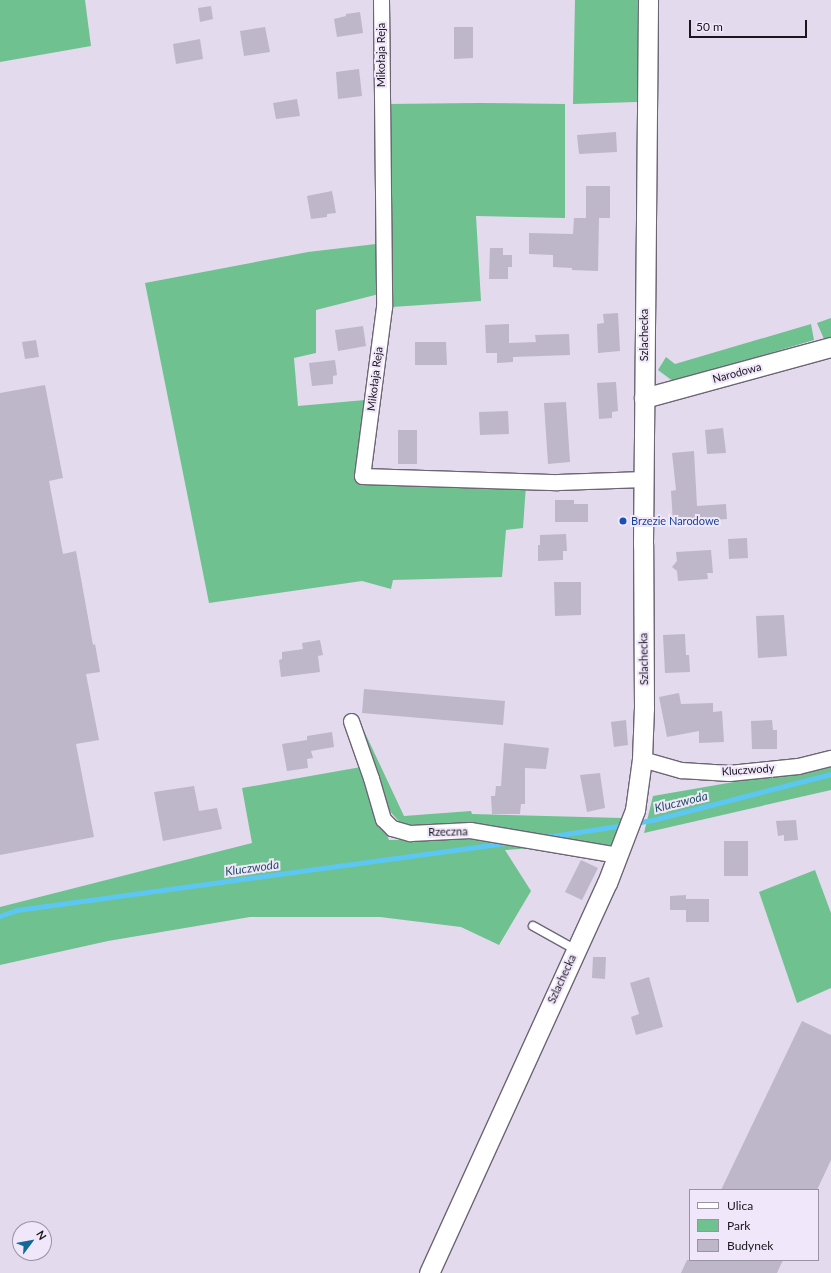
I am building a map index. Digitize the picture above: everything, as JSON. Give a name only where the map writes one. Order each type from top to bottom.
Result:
[{"type":"street","name":"Mikołaja Reja","points":[[381,0],[384,307],[362,476],[558,482],[644,480]]},
{"type":"street","name":"Szlachecka","points":[[429,1273],[576,950],[620,850],[634,810],[642,759],[644,708],[644,398],[648,0]]},
{"type":"street","name":"Narodowa","points":[[644,398],[831,347]]},
{"type":"street","name":"Rzeczna","points":[[351,722],[384,819],[392,828],[410,833],[470,830],[620,850]]},
{"type":"street","name":"Kluczwody","points":[[642,759],[681,770],[729,773],[798,766],[831,758]]},
{"type":"lane","points":[[533,926],[576,950]]},
{"type":"green space","points":[[0,0],[85,0],[91,46],[0,62]]},
{"type":"green space","points":[[575,0],[638,0],[637,102],[573,104]]},
{"type":"green space","points":[[386,104],[565,104],[565,218],[476,216],[481,301],[392,307]]},
{"type":"green space","points":[[376,244],[379,294],[316,310],[316,353],[294,358],[298,406],[365,400],[358,477],[526,485],[523,528],[506,530],[502,577],[393,580],[391,589],[362,581],[209,603],[145,283],[308,252]]},
{"type":"green space","points":[[831,318],[831,337],[824,339],[817,323]]},
{"type":"green space","points":[[811,324],[814,340],[674,382],[658,370],[666,357],[675,364]]},
{"type":"green space","points":[[358,718],[404,816],[471,811],[472,814],[622,818],[611,847],[471,824],[402,825],[388,809],[354,719]]},
{"type":"green space","points":[[831,765],[831,790],[644,833],[653,796]]},
{"type":"green space","points":[[361,767],[389,840],[485,839],[534,848],[505,850],[531,891],[499,945],[461,927],[380,917],[250,917],[108,941],[0,965],[0,907],[252,843],[242,788]]},
{"type":"green space","points":[[815,870],[831,913],[831,988],[797,1003],[759,892]]},
{"type":"building","points":[[211,6],[213,19],[200,22],[198,8]]},
{"type":"building","points":[[360,12],[363,33],[337,37],[334,19],[346,16],[346,14]]},
{"type":"building","points":[[265,27],[270,52],[244,56],[240,31]]},
{"type":"building","points":[[454,27],[473,27],[473,58],[454,59]]},
{"type":"building","points":[[200,39],[203,59],[176,64],[173,44]]},
{"type":"building","points":[[359,69],[362,96],[338,99],[336,72]]},
{"type":"building","points":[[297,99],[300,116],[276,119],[273,103]]},
{"type":"building","points":[[616,132],[617,152],[579,154],[577,135]]},
{"type":"building","points":[[586,186],[610,186],[610,218],[599,218],[598,271],[572,270],[572,268],[553,267],[553,255],[529,254],[529,233],[573,234],[574,218],[586,218]]},
{"type":"building","points":[[332,191],[336,213],[327,214],[327,217],[311,219],[307,196]]},
{"type":"building","points":[[490,248],[503,248],[503,255],[512,255],[512,267],[508,267],[508,279],[489,279]]},
{"type":"building","points":[[618,313],[620,351],[598,353],[597,324],[604,323],[603,314]]},
{"type":"building","points":[[509,324],[509,343],[536,342],[535,335],[569,334],[570,355],[513,357],[513,362],[497,363],[497,353],[486,353],[485,325]]},
{"type":"building","points":[[363,326],[366,346],[338,351],[335,330]]},
{"type":"building","points":[[36,340],[39,357],[25,359],[22,342]]},
{"type":"building","points":[[415,342],[446,342],[447,365],[415,365]]},
{"type":"building","points":[[335,360],[337,375],[333,376],[333,384],[312,386],[309,363]]},
{"type":"building","points":[[616,382],[618,411],[612,412],[612,418],[599,419],[597,383]]},
{"type":"building","points":[[45,385],[63,478],[49,481],[63,554],[76,551],[93,645],[95,644],[100,672],[86,674],[99,740],[76,744],[94,837],[0,855],[0,393]]},
{"type":"building","points":[[566,402],[570,462],[548,464],[544,403]]},
{"type":"building","points":[[508,411],[509,434],[480,435],[479,412]]},
{"type":"building","points":[[723,428],[726,453],[707,454],[705,430]]},
{"type":"building","points":[[398,430],[417,430],[417,464],[398,464]]},
{"type":"building","points":[[694,451],[697,506],[726,504],[727,519],[673,523],[671,491],[676,490],[672,453]]},
{"type":"building","points":[[555,500],[574,500],[574,504],[588,504],[588,522],[555,522]]},
{"type":"building","points":[[566,534],[567,551],[563,551],[563,560],[538,561],[538,545],[540,545],[540,535]]},
{"type":"building","points":[[747,538],[748,558],[729,559],[728,539]]},
{"type":"building","points":[[711,550],[713,573],[707,573],[708,579],[678,581],[677,571],[672,567],[677,561],[676,552]]},
{"type":"building","points":[[554,582],[581,582],[581,615],[555,616]]},
{"type":"building","points":[[784,615],[787,656],[758,658],[756,616]]},
{"type":"building","points":[[685,634],[686,655],[689,655],[690,672],[665,673],[663,635]]},
{"type":"building","points":[[320,640],[323,655],[318,656],[320,672],[281,677],[279,660],[282,659],[282,652],[303,649],[302,643]]},
{"type":"building","points":[[364,689],[505,701],[503,725],[362,713]]},
{"type":"building","points":[[679,693],[681,704],[713,703],[713,712],[722,711],[724,742],[699,743],[699,731],[667,737],[659,697]]},
{"type":"building","points":[[626,720],[628,745],[614,747],[611,722]]},
{"type":"building","points":[[772,720],[773,730],[777,730],[777,749],[752,749],[751,721]]},
{"type":"building","points":[[332,732],[334,747],[311,751],[313,758],[307,759],[308,768],[287,771],[282,744],[307,740],[307,736]]},
{"type":"building","points":[[504,743],[549,748],[546,769],[525,768],[525,804],[521,804],[520,814],[492,814],[491,796],[495,796],[496,786],[501,786]]},
{"type":"building","points":[[600,773],[605,808],[587,812],[580,775]]},
{"type":"building","points":[[194,786],[199,811],[217,808],[222,829],[163,841],[154,792]]},
{"type":"building","points":[[796,820],[798,840],[784,841],[784,835],[778,836],[776,821]]},
{"type":"building","points":[[724,841],[748,841],[748,876],[724,876]]},
{"type":"building","points":[[581,860],[598,868],[582,900],[565,892]]},
{"type":"building","points":[[686,895],[686,899],[709,899],[709,922],[686,922],[686,910],[670,910],[670,896]]},
{"type":"building","points":[[593,957],[606,957],[605,979],[592,978]]},
{"type":"building","points":[[649,977],[663,1027],[636,1035],[631,1017],[639,1014],[630,983]]},
{"type":"building","points":[[802,1021],[831,1035],[831,1160],[817,1189],[721,1189]]},
{"type":"building","points":[[687,1260],[783,1261],[777,1273],[681,1273]]},
{"type":"waterway","name":"Kluczwoda","points":[[635,823],[657,819],[831,774]]},
{"type":"waterway","name":"Kluczwoda","points":[[546,837],[624,825]]},
{"type":"waterway","name":"Kluczwoda","points":[[0,916],[17,910],[507,843]]},
{"type":"place","name":"Brzezie Narodowe","points":[[623,521]]}]
